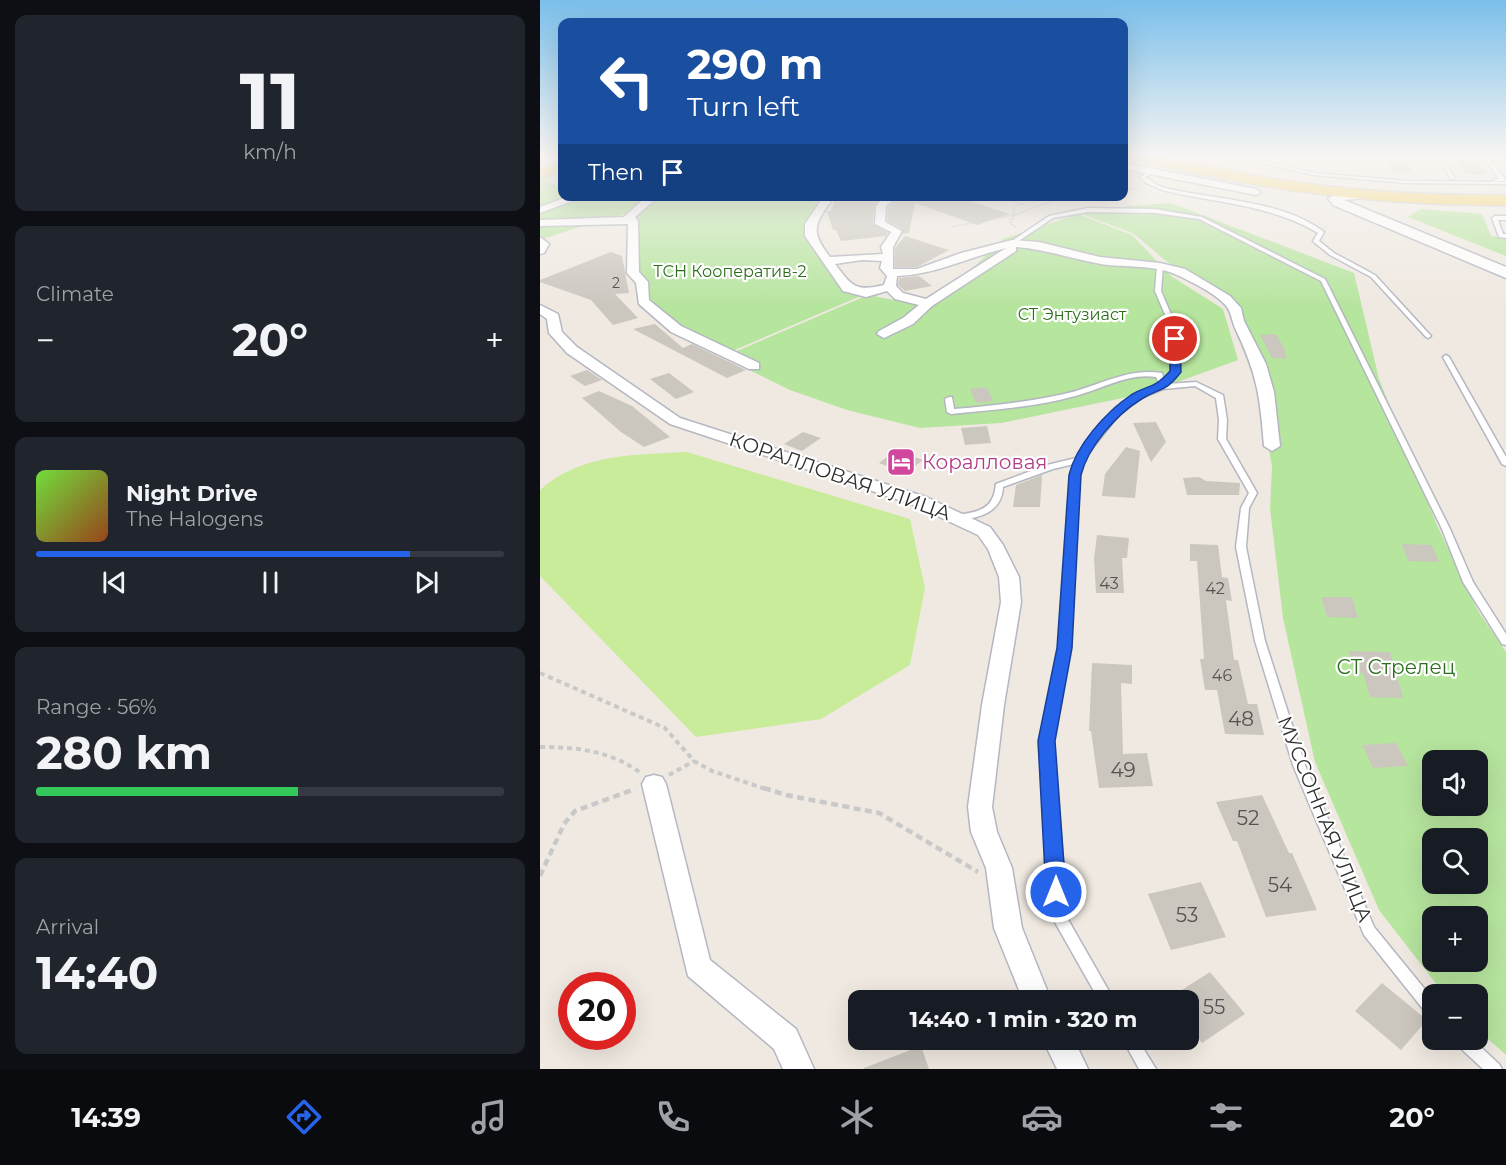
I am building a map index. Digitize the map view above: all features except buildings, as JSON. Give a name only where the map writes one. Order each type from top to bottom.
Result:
[{"type":"main road","points":[[1352,206],[1506,273]]},
{"type":"street","points":[[642,206],[629,217],[633,222],[633,273],[642,282],[643,301],[676,329],[754,366]]},
{"type":"street","points":[[822,206],[810,224],[810,236],[847,288],[866,293],[890,287]]},
{"type":"street","points":[[883,206],[880,224],[897,231],[887,247],[889,253],[886,268],[893,279],[890,287]]},
{"type":"street","points":[[540,223],[575,225],[622,220],[633,222]]},
{"type":"street","points":[[540,240],[543,244],[540,251]]},
{"type":"street","points":[[890,273],[918,273],[965,255],[1012,243],[1039,245],[1100,260],[1160,266],[1181,272],[1226,299],[1235,308],[1238,321],[1259,364],[1267,392],[1272,446]]},
{"type":"street","points":[[884,334],[908,321],[928,303],[1016,246],[1012,243]]},
{"type":"street","points":[[828,261],[862,257],[887,258]]},
{"type":"street","points":[[890,287],[899,296],[928,303]]},
{"type":"street","name":"КОРАЛЛОВАЯ УЛИЦА","points":[[540,309],[553,316],[556,333],[572,350],[622,381],[675,421],[920,501],[959,517],[984,531],[997,549],[1009,577],[1011,602],[993,705],[980,807],[984,832],[999,868],[1008,928],[1033,990]]},
{"type":"street","points":[[654,784],[698,967],[785,1039],[799,1069]]},
{"type":"street","points":[[1064,1050],[1074,1069]]},
{"type":"lane","points":[[1249,206],[1309,224],[1321,232],[1316,241],[1332,254],[1373,276],[1428,336]]},
{"type":"lane","points":[[1012,243],[1051,217],[1088,210],[1155,211],[1200,218],[1323,280],[1446,529],[1468,582],[1506,642]]},
{"type":"lane","points":[[1506,218],[1496,218],[1501,236],[1506,236]]},
{"type":"lane","points":[[1101,990],[1055,910],[1057,874],[1047,741],[1064,648],[1075,475],[1079,460],[1118,410],[1138,396],[1162,386],[1176,372],[1173,326],[1158,291],[1160,266]]},
{"type":"lane","points":[[1446,357],[1506,464]]},
{"type":"lane","points":[[949,399],[951,412],[1018,405],[1075,393],[1145,372],[1159,375],[1162,386]]},
{"type":"lane","name":"МУССОННАЯ УЛИЦА","points":[[1162,386],[1196,384],[1220,397],[1223,420],[1222,439],[1253,493],[1245,508],[1241,547],[1258,631],[1299,765],[1369,931],[1422,997]]},
{"type":"lane","points":[[959,517],[976,516],[987,511],[995,502],[999,486],[1050,467],[1079,460]]},
{"type":"lane","points":[[1136,1050],[1148,1069]]},
{"type":"lane","points":[[1473,1050],[1494,1069]]},
{"type":"path","points":[[1010,224],[1015,206]]},
{"type":"path","points":[[952,227],[987,219],[999,220],[1038,206]]},
{"type":"path","points":[[540,673],[628,710],[664,728],[694,761],[758,788],[879,813],[1002,886],[1055,910]]},
{"type":"path","points":[[540,747],[590,748],[628,763],[654,784]]},
{"type":"path","points":[[540,876],[564,824],[575,811],[591,803],[654,784],[694,761]]},
{"type":"green space","name":"ТСН Кооператив-2","points":[[540,206],[821,206],[806,236],[844,289],[863,295],[723,355],[679,326],[648,299],[648,281],[638,274],[635,217],[642,210],[604,219],[540,240]]},
{"type":"green space","name":"СТ Стрелец","points":[[1128,206],[1179,206],[1354,273],[1379,379],[1436,523],[1478,611],[1506,652],[1506,1055],[1488,1039],[1488,984],[1436,984],[1427,972],[1488,972],[1488,906],[1422,906],[1422,966],[1379,910],[1315,762],[1283,618],[1270,508],[1272,466],[1242,309],[1237,302],[1166,261],[1134,234],[1082,214]]},
{"type":"green space","points":[[1421,209],[1482,214],[1491,236],[1506,238],[1506,256],[1408,217]]},
{"type":"green space","name":"СТ Энтузиаст","points":[[1078,214],[1132,235],[1171,276],[1223,309],[1238,360],[1147,393],[1001,423],[920,428],[847,410],[790,390],[723,357],[868,295],[932,307],[1003,239]]},
{"type":"green space","points":[[687,452],[910,519],[925,588],[910,665],[821,719],[696,737],[540,576],[540,490],[573,469],[609,458]]},
{"type":"place","name":"Коралловая","points":[[901,462]]},
{"type":"route","points":[[1056,892],[1057,874],[1047,741],[1064,648],[1075,475],[1079,460],[1118,410],[1138,396],[1162,387],[1176,372],[1175,339]]}]
